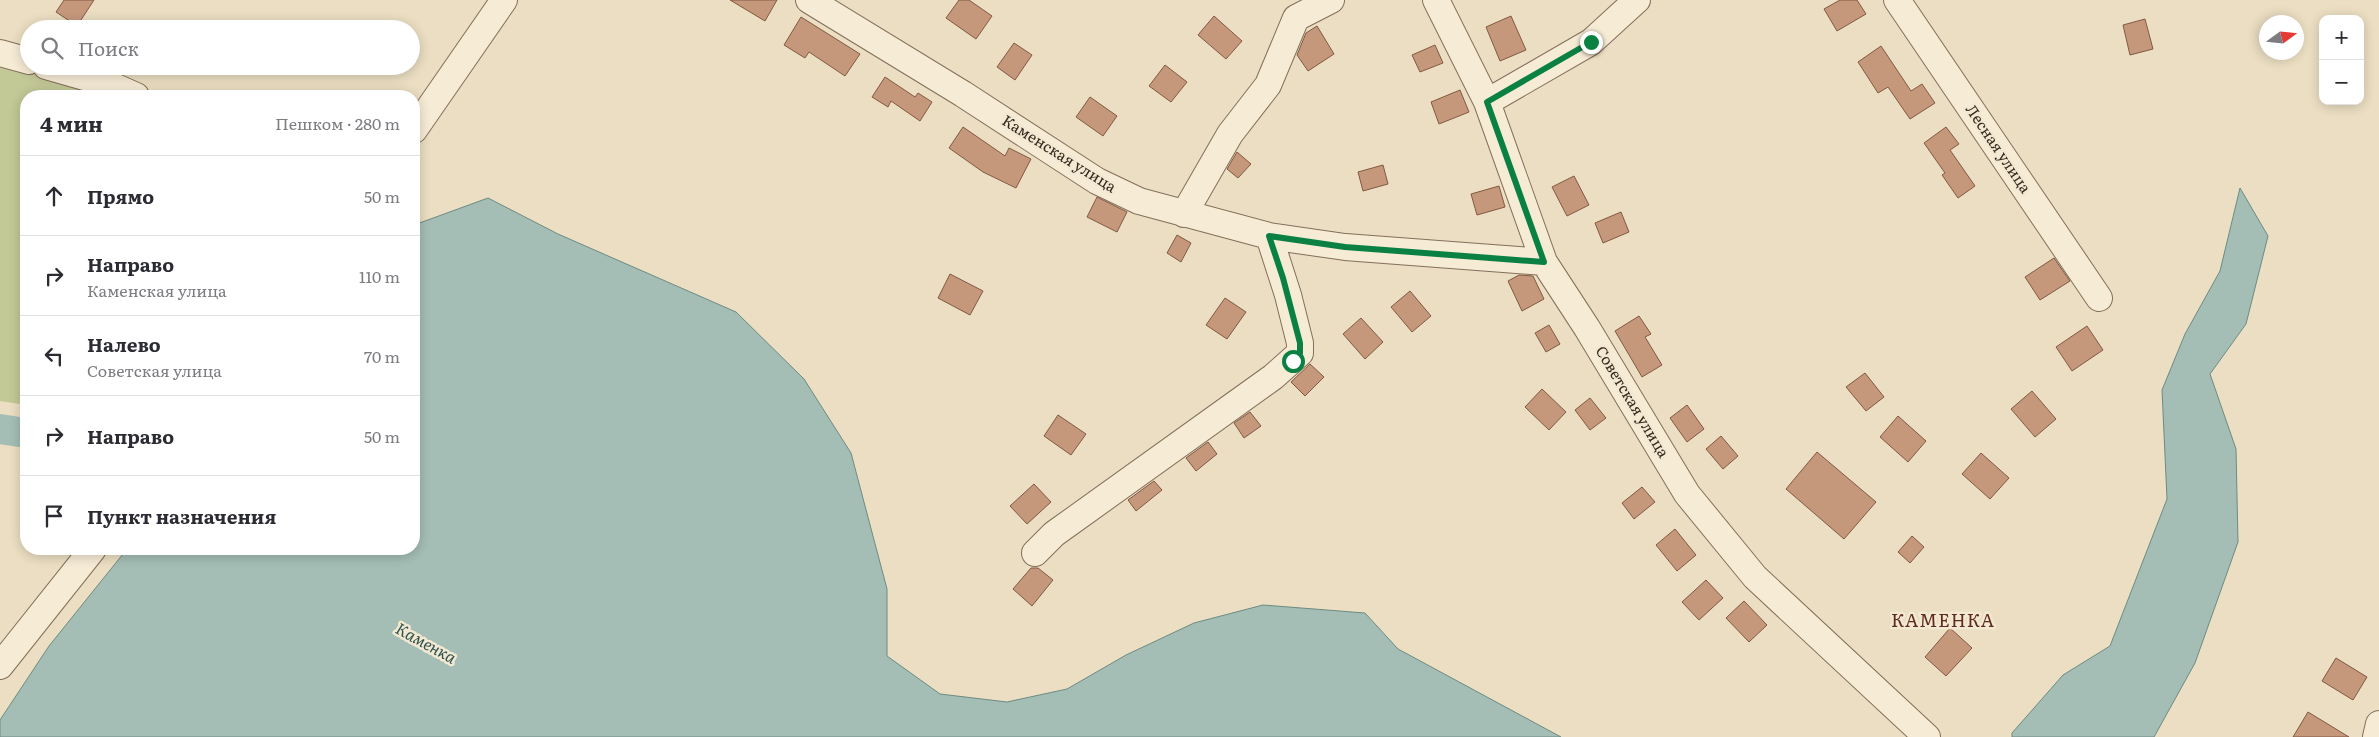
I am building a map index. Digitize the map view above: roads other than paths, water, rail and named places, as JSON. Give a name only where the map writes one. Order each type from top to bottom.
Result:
[{"type":"street","points":[[420,121],[504,0]]},
{"type":"street","name":"Каменская улица","points":[[808,0],[963,94],[1097,181],[1139,202],[1269,236],[1345,247],[1544,262]]},
{"type":"street","points":[[1184,214],[1230,134],[1268,85],[1296,18],[1332,0]]},
{"type":"street","name":"Советская улица","points":[[1436,0],[1487,102],[1544,262],[1588,328],[1687,494],[1755,577],[1927,737]]},
{"type":"street","points":[[1487,102],[1591,42],[1637,0]]},
{"type":"street","name":"Лесная улица","points":[[1897,0],[2099,298]]},
{"type":"street","points":[[0,53],[20,59]]},
{"type":"street","points":[[78,75],[122,90]]},
{"type":"street","points":[[1035,553],[1054,534],[1273,377],[1300,353],[1300,343],[1288,295],[1269,236]]},
{"type":"street","points":[[0,666],[89,555]]},
{"type":"street","points":[[2376,737],[2379,724]]},
{"type":"water","points":[[2240,188],[2268,236],[2246,324],[2210,374],[2236,449],[2238,542],[2195,663],[2154,737],[2012,737],[2012,733],[2063,675],[2110,646],[2167,499],[2162,390],[2185,334],[2220,271]]},
{"type":"water","points":[[488,198],[558,234],[736,312],[804,379],[851,453],[887,589],[887,656],[940,694],[1007,702],[1067,689],[1126,655],[1194,623],[1263,605],[1365,613],[1398,649],[1561,737],[0,737],[0,720],[49,646],[122,555],[420,555],[420,223]]},
{"type":"waterway","name":"Каменка","points":[[0,429],[20,432]]},
{"type":"district","name":"КАМЕНКА","points":[[1943,621]]}]
